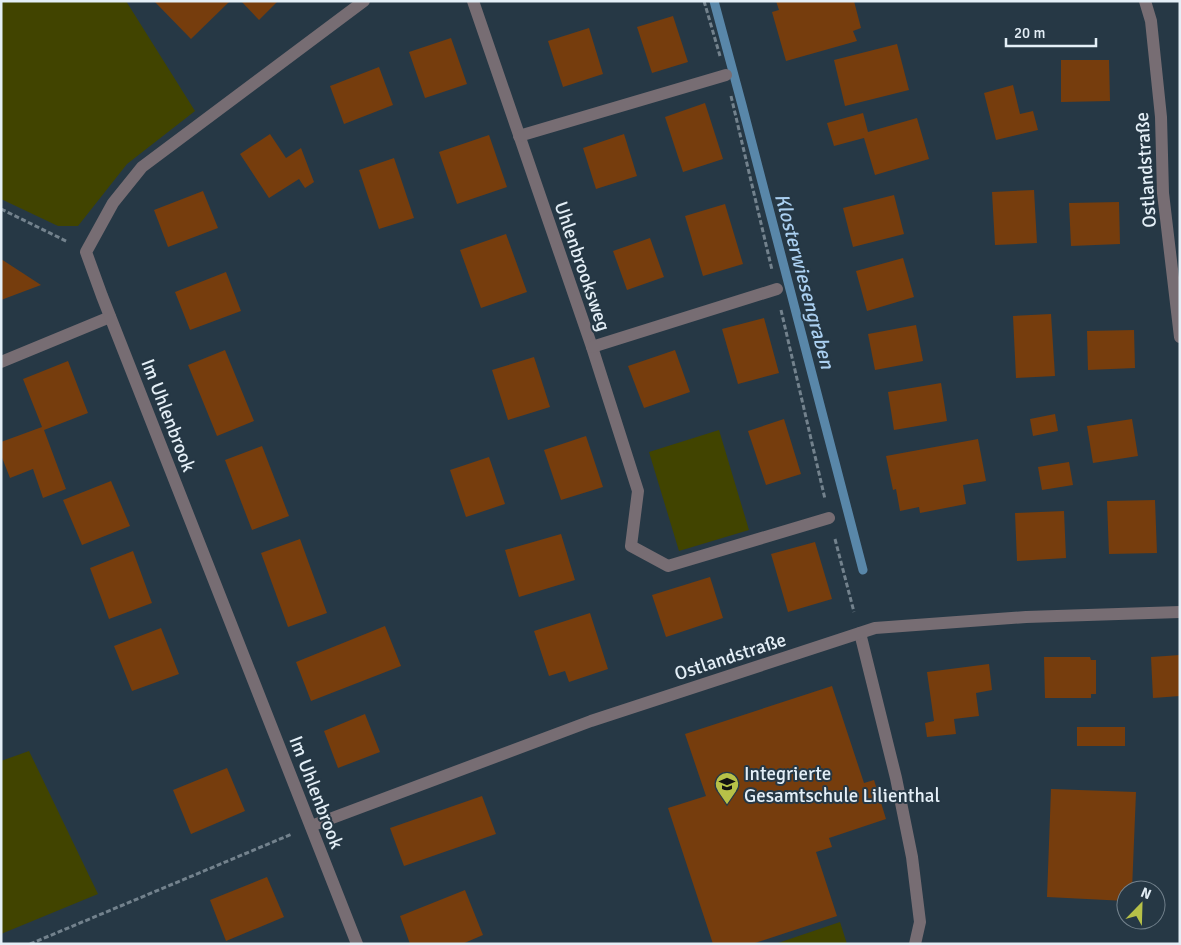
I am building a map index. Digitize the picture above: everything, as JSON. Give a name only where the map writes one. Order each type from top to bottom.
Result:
[{"type":"street","points":[[86,252],[113,203],[142,167],[364,1]]},
{"type":"street","name":"Uhlenbrooksweg","points":[[473,1],[592,347],[638,491],[630,546],[668,566],[829,518]]},
{"type":"street","name":"Ostlandstraße","points":[[1145,1],[1151,21],[1153,40],[1160,117],[1163,193],[1180,337]]},
{"type":"street","points":[[519,136],[726,74]]},
{"type":"street","name":"Im Uhlenbrook","points":[[86,252],[357,944]]},
{"type":"street","points":[[592,347],[777,289]]},
{"type":"street","points":[[1,362],[110,317]]},
{"type":"street","name":"Ostlandstraße","points":[[311,826],[591,721],[875,628],[1007,619],[1180,612]]},
{"type":"street","points":[[860,633],[896,778],[912,857],[920,922],[914,944]]},
{"type":"path","points":[[704,1],[726,74],[829,518],[860,633]]},
{"type":"path","points":[[1,209],[86,252]]},
{"type":"path","points":[[30,944],[311,826]]},
{"type":"shaded area","points":[[1,1],[126,1],[195,111],[127,164],[78,226],[58,226],[1,199]]},
{"type":"shaded area","points":[[719,430],[749,530],[679,551],[649,452]]},
{"type":"shaded area","points":[[29,751],[98,894],[1,934],[1,761]]},
{"type":"shaded area","points":[[840,922],[847,944],[775,944]]},
{"type":"building","points":[[154,1],[230,1],[191,39]]},
{"type":"building","points":[[241,1],[278,1],[259,20]]},
{"type":"building","points":[[776,1],[854,1],[861,28],[853,31],[857,41],[786,61],[772,12],[779,10]]},
{"type":"building","points":[[673,16],[688,62],[652,73],[637,27]]},
{"type":"building","points":[[589,28],[603,74],[563,87],[548,41]]},
{"type":"building","points":[[451,38],[467,84],[425,98],[409,52]]},
{"type":"building","points":[[897,44],[909,90],[845,106],[834,60]]},
{"type":"building","points":[[1061,60],[1109,60],[1110,101],[1061,102]]},
{"type":"building","points":[[379,67],[393,105],[344,124],[330,86]]},
{"type":"building","points":[[1013,85],[1020,114],[1033,111],[1038,130],[996,140],[984,93]]},
{"type":"building","points":[[705,103],[723,159],[683,172],[665,117]]},
{"type":"building","points":[[863,113],[868,132],[917,118],[929,159],[875,175],[864,138],[834,146],[827,123]]},
{"type":"building","points":[[270,134],[286,158],[301,148],[314,182],[305,188],[299,179],[269,198],[240,154]]},
{"type":"building","points":[[624,134],[637,176],[596,189],[583,148]]},
{"type":"building","points":[[489,135],[507,187],[457,204],[439,152]]},
{"type":"building","points":[[394,158],[414,218],[379,229],[359,170]]},
{"type":"building","points":[[1034,190],[1037,243],[995,245],[992,192]]},
{"type":"building","points":[[203,191],[218,228],[168,247],[154,210]]},
{"type":"building","points":[[894,195],[904,234],[853,247],[843,208]]},
{"type":"building","points":[[1119,202],[1120,244],[1071,246],[1069,203]]},
{"type":"building","points":[[725,204],[743,264],[703,276],[685,216]]},
{"type":"building","points":[[506,234],[527,292],[481,308],[460,250]]},
{"type":"building","points":[[650,238],[664,277],[627,290],[613,251]]},
{"type":"building","points":[[903,258],[914,297],[867,311],[856,271]]},
{"type":"building","points":[[1,259],[41,285],[1,300]]},
{"type":"building","points":[[226,272],[241,311],[190,330],[175,292]]},
{"type":"building","points":[[1051,314],[1055,376],[1016,378],[1013,316]]},
{"type":"building","points":[[764,318],[779,373],[738,384],[722,329]]},
{"type":"building","points":[[916,325],[923,361],[875,370],[868,334]]},
{"type":"building","points":[[1134,330],[1135,368],[1088,370],[1087,331]]},
{"type":"building","points":[[225,350],[254,421],[217,436],[188,365]]},
{"type":"building","points":[[675,350],[690,392],[644,408],[628,366]]},
{"type":"building","points":[[534,357],[550,407],[508,420],[492,370]]},
{"type":"building","points":[[68,361],[88,413],[44,430],[66,489],[43,498],[33,469],[10,478],[1,455],[1,442],[42,427],[23,379]]},
{"type":"building","points":[[941,383],[947,421],[894,430],[888,392]]},
{"type":"building","points":[[1055,414],[1058,431],[1033,436],[1030,419]]},
{"type":"building","points":[[784,419],[801,474],[766,485],[748,431]]},
{"type":"building","points":[[1132,419],[1138,456],[1093,463],[1087,426]]},
{"type":"building","points":[[586,436],[603,487],[561,500],[544,450]]},
{"type":"building","points":[[978,439],[986,481],[963,485],[966,504],[920,513],[919,507],[900,511],[896,489],[893,490],[886,456]]},
{"type":"building","points":[[262,446],[289,516],[252,530],[225,460]]},
{"type":"building","points":[[489,457],[505,504],[466,517],[450,470]]},
{"type":"building","points":[[1069,462],[1073,485],[1042,490],[1038,467]]},
{"type":"building","points":[[111,481],[130,526],[82,545],[63,500]]},
{"type":"building","points":[[1155,500],[1157,553],[1109,554],[1107,501]]},
{"type":"building","points":[[1064,511],[1066,558],[1017,561],[1015,513]]},
{"type":"building","points":[[561,534],[575,580],[519,597],[505,550]]},
{"type":"building","points":[[300,539],[327,613],[288,627],[261,553]]},
{"type":"building","points":[[815,542],[832,599],[788,612],[771,554]]},
{"type":"building","points":[[133,551],[152,603],[109,619],[90,568]]},
{"type":"building","points":[[710,577],[723,618],[666,637],[652,595]]},
{"type":"building","points":[[590,613],[608,669],[569,682],[565,671],[549,676],[534,631]]},
{"type":"building","points":[[385,626],[401,666],[311,701],[296,662]]},
{"type":"building","points":[[161,628],[179,674],[132,691],[114,646]]},
{"type":"building","points":[[1180,655],[1180,696],[1153,698],[1151,657]]},
{"type":"building","points":[[1044,657],[1090,657],[1091,660],[1096,660],[1096,694],[1091,694],[1091,698],[1045,698]]},
{"type":"building","points":[[989,664],[992,690],[976,693],[979,716],[954,719],[956,734],[927,737],[925,723],[934,721],[927,672]]},
{"type":"building","points":[[832,686],[864,783],[874,780],[886,819],[829,838],[832,847],[816,852],[837,916],[752,944],[713,944],[668,808],[706,796],[685,734]]},
{"type":"building","points":[[365,714],[380,752],[338,768],[324,731]]},
{"type":"building","points":[[1077,727],[1125,727],[1125,746],[1077,746]]},
{"type":"building","points":[[227,768],[245,811],[191,834],[173,790]]},
{"type":"building","points":[[1051,789],[1136,792],[1132,880],[1116,880],[1116,900],[1047,897]]},
{"type":"building","points":[[482,796],[496,834],[404,866],[390,828]]},
{"type":"building","points":[[267,877],[284,917],[226,941],[210,900]]},
{"type":"building","points":[[465,890],[483,935],[462,944],[410,944],[400,916]]},
{"type":"waterway","name":"Klosterwiesengraben","points":[[714,1],[863,570]]},
{"type":"place","name":"Integrierte Gesamtschule Lilienthal","points":[[727,805]]}]
